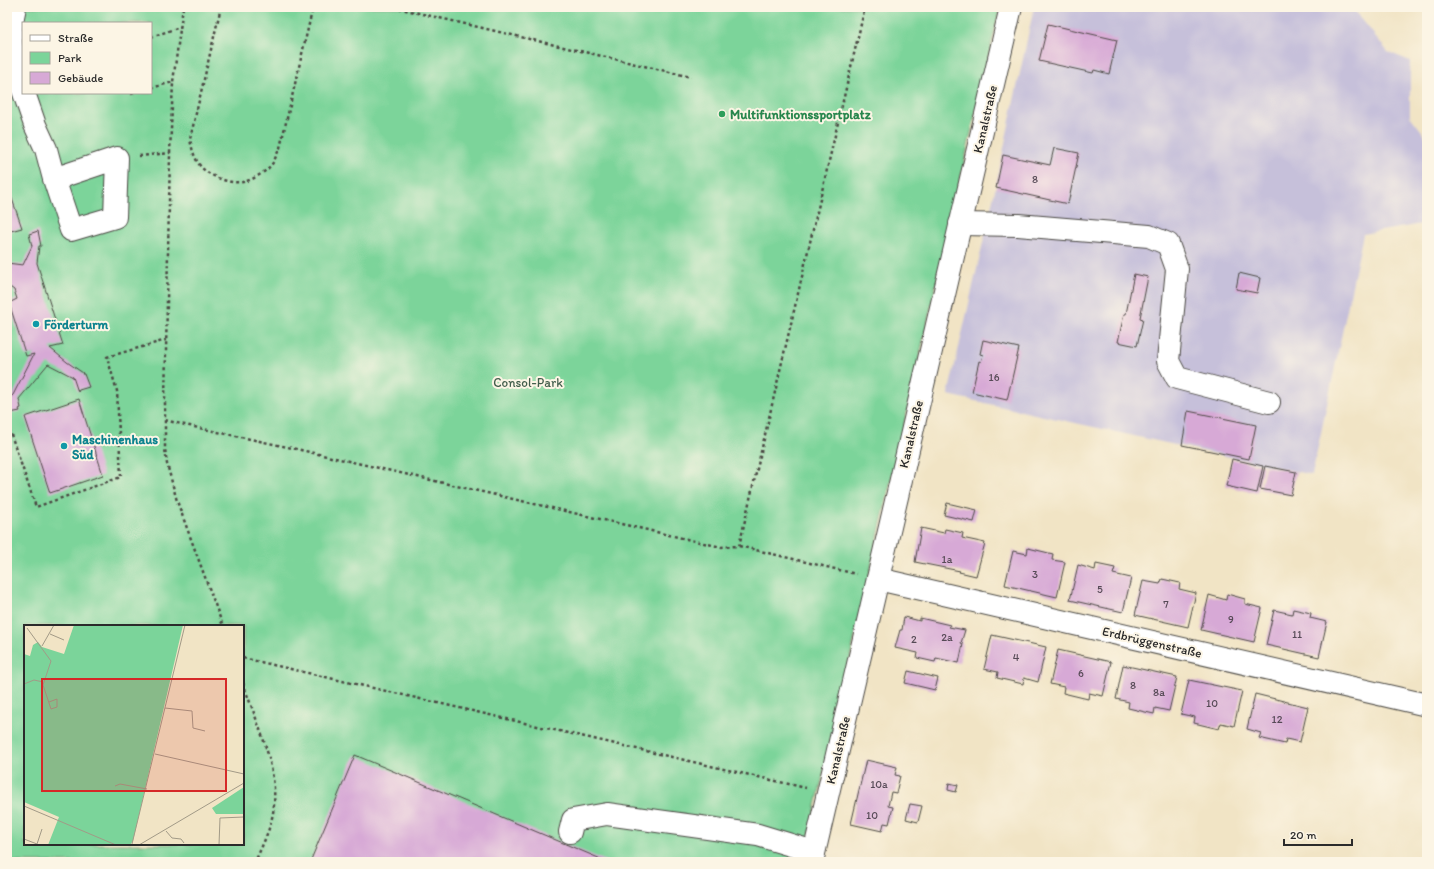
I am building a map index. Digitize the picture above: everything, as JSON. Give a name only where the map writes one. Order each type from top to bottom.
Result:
[{"type":"street","name":"Kanalstraße","points":[[813,857],[1011,7]]},
{"type":"street","points":[[11,17],[10,46],[22,88]]},
{"type":"street","points":[[24,94],[46,149],[54,179],[71,230],[115,217],[117,158],[54,179]]},
{"type":"street","points":[[960,224],[1018,225],[1149,236],[1168,244],[1177,269],[1168,361],[1177,378],[1269,402]]},
{"type":"street","name":"Erdbrüggenstraße","points":[[878,580],[1427,705]]},
{"type":"street","points":[[570,832],[573,820],[607,814],[758,835],[813,857]]},
{"type":"path","points":[[183,7],[173,82],[170,153],[166,340],[166,449],[172,483],[182,516],[223,625]]},
{"type":"path","points":[[221,7],[190,139],[193,154],[201,166],[212,176],[227,181],[243,182],[258,176],[271,165],[280,148],[313,7]]},
{"type":"path","points":[[393,7],[691,76]]},
{"type":"path","points":[[739,546],[865,7]]},
{"type":"path","points":[[152,37],[180,27]]},
{"type":"path","points":[[152,88],[173,82]]},
{"type":"path","points":[[117,158],[170,153]]},
{"type":"path","points":[[7,423],[36,507],[121,477],[117,391],[107,357],[166,340]]},
{"type":"path","points":[[166,420],[721,547],[739,546],[878,580]]},
{"type":"path","points":[[244,658],[828,793]]},
{"type":"path","points":[[244,686],[270,763],[274,783],[272,814],[268,830],[255,862]]},
{"type":"shaded area","points":[[1034,7],[1338,7],[1355,11],[1388,52],[1410,61],[1410,116],[1424,134],[1427,142],[1425,145],[1427,148],[1427,223],[1363,234],[1312,475],[948,395],[995,190]]},
{"type":"green space","name":"Consol-Park","points":[[7,7],[1000,7],[803,862],[7,862]]},
{"type":"building","points":[[1048,24],[1117,40],[1109,74],[1094,70],[1093,73],[1039,61]]},
{"type":"building","points":[[1054,148],[1079,153],[1068,204],[996,188],[1003,155],[1050,165]]},
{"type":"building","points":[[7,184],[22,228],[7,232]]},
{"type":"building","name":"Förderturm","points":[[38,231],[41,246],[39,246],[37,263],[63,345],[50,348],[83,373],[82,374],[84,374],[89,387],[79,390],[78,392],[73,377],[48,364],[19,399],[21,408],[19,409],[20,411],[10,413],[8,399],[13,395],[34,354],[26,356],[9,303],[17,299],[14,290],[7,285],[7,263],[23,265],[32,246],[29,234]]},
{"type":"building","points":[[1239,273],[1260,278],[1257,293],[1236,289]]},
{"type":"building","points":[[1134,274],[1148,277],[1140,318],[1143,319],[1137,346],[1118,342],[1124,314],[1126,314]]},
{"type":"building","points":[[983,340],[1019,348],[1007,400],[972,392],[979,361],[981,362],[983,355],[980,354]]},
{"type":"building","name":"Maschinenhaus Süd","points":[[79,399],[103,475],[50,493],[25,417]]},
{"type":"building","points":[[1188,411],[1256,425],[1249,459],[1182,445]]},
{"type":"building","points":[[1232,459],[1263,466],[1257,493],[1226,486]]},
{"type":"building","points":[[1265,466],[1296,472],[1291,495],[1260,489]]},
{"type":"building","points":[[947,503],[977,510],[974,522],[944,515]]},
{"type":"building","points":[[921,528],[944,533],[945,529],[963,533],[962,538],[985,543],[976,576],[959,572],[960,571],[915,562]]},
{"type":"building","points":[[1028,548],[1053,554],[1052,560],[1065,562],[1057,597],[1005,585],[1013,551],[1027,554]]},
{"type":"building","points":[[1096,564],[1115,568],[1113,574],[1131,578],[1123,612],[1070,600],[1078,565],[1095,570]]},
{"type":"building","points":[[1162,579],[1180,583],[1179,589],[1196,593],[1188,627],[1135,615],[1143,581],[1160,584]]},
{"type":"building","points":[[1227,594],[1245,599],[1245,604],[1262,608],[1254,642],[1201,630],[1209,595],[1226,600]]},
{"type":"building","points":[[1293,609],[1311,613],[1310,618],[1327,622],[1319,657],[1266,645],[1274,610],[1292,614]]},
{"type":"building","points":[[904,617],[920,621],[920,618],[950,625],[949,627],[965,630],[961,643],[963,644],[959,663],[936,658],[935,662],[917,658],[918,653],[895,648],[900,630],[902,630]]},
{"type":"building","points":[[992,635],[1046,647],[1038,682],[1024,678],[1023,684],[997,678],[998,672],[984,669]]},
{"type":"building","points":[[1058,650],[1111,662],[1103,696],[1089,693],[1088,699],[1063,693],[1064,687],[1050,684]]},
{"type":"building","points":[[1123,665],[1177,677],[1169,711],[1155,708],[1154,714],[1128,708],[1129,702],[1116,699]]},
{"type":"building","points":[[908,671],[938,678],[935,690],[905,683]]},
{"type":"building","points":[[1189,680],[1242,691],[1234,726],[1221,723],[1219,729],[1194,723],[1195,717],[1181,714]]},
{"type":"building","points":[[1255,694],[1308,707],[1300,742],[1286,739],[1285,744],[1259,738],[1261,733],[1247,729]]},
{"type":"building","points":[[355,755],[608,862],[310,862]]},
{"type":"building","points":[[866,760],[897,767],[895,775],[900,776],[896,793],[891,792],[888,806],[893,807],[889,824],[884,823],[882,831],[851,824]]},
{"type":"building","points":[[949,783],[958,785],[956,792],[948,790]]},
{"type":"building","points":[[910,804],[922,806],[918,822],[906,819]]},
{"type":"place","name":"Multifunktionssportplatz","points":[[722,114]]},
{"type":"place","name":"Förderturm","points":[[36,324]]},
{"type":"place","name":"Maschinenhaus Süd","points":[[64,446]]}]
